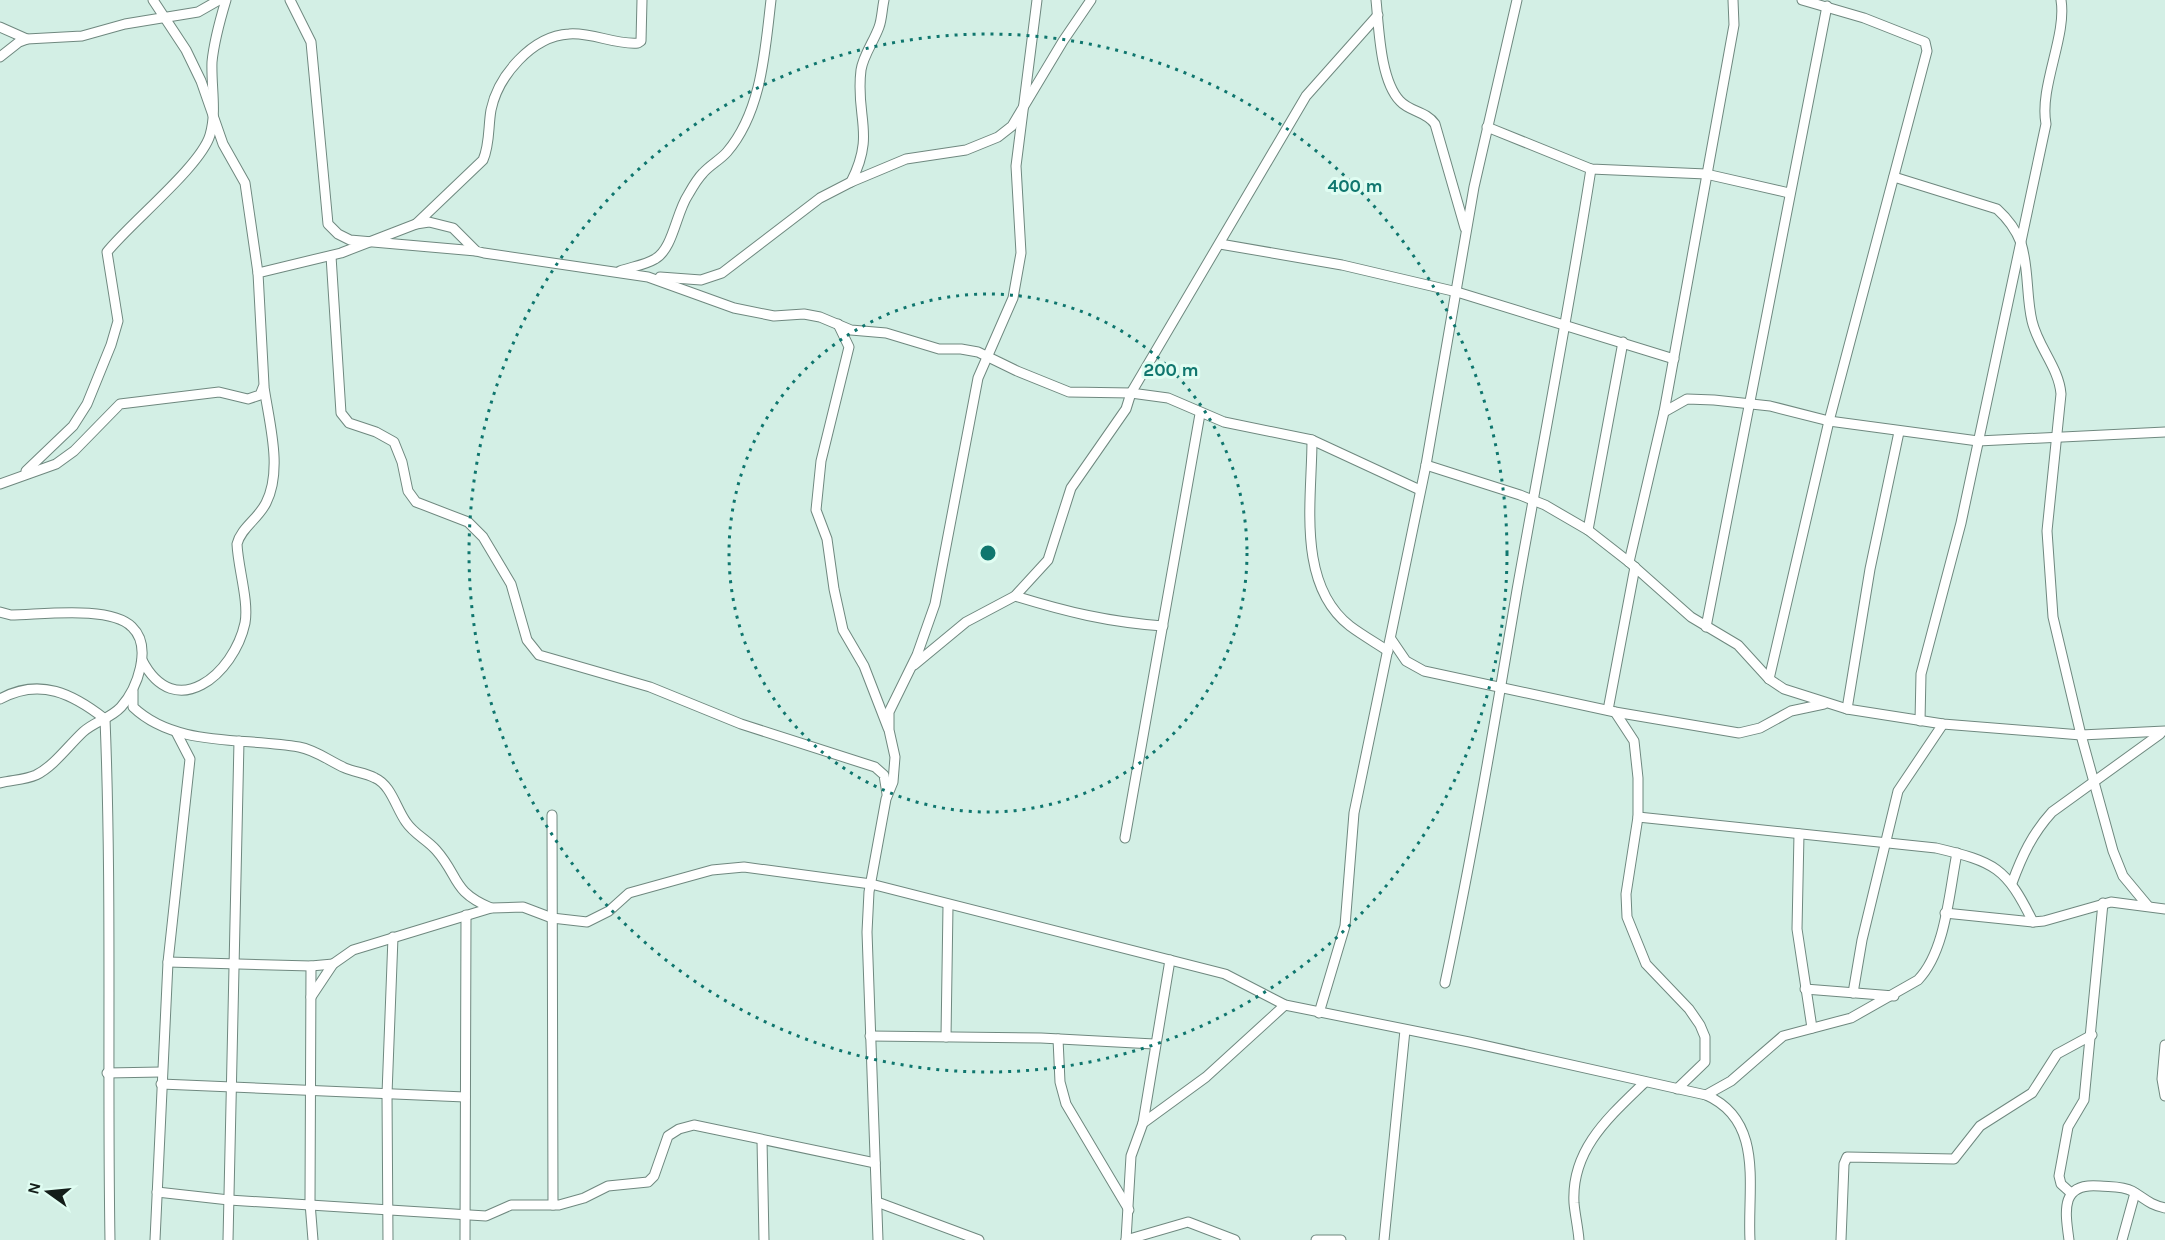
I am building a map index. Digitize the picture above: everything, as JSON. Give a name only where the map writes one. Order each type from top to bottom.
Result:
[{"type":"street","points":[[0,612],[11,615],[83,613],[111,616],[132,626],[140,639],[142,660],[151,678],[163,685],[182,690],[194,689],[223,671],[245,622],[237,544],[240,533],[249,527],[267,503],[272,486],[274,458],[264,387],[258,273],[245,183],[223,144],[201,81],[186,50],[153,0]]},
{"type":"street","points":[[0,57],[27,39],[82,36],[125,24],[198,12],[219,0]]},
{"type":"street","points":[[19,476],[39,461],[73,426],[87,404],[111,345],[118,321],[107,252],[201,151],[209,139],[214,119],[212,63],[216,36],[226,0]]},
{"type":"street","points":[[290,0],[311,42],[328,224],[338,234],[350,240],[476,251],[648,277],[702,280],[722,273],[820,198],[851,182],[906,159],[981,146],[1012,126],[1091,0]]},
{"type":"street","points":[[416,224],[483,160],[487,150],[491,108],[516,62],[533,47],[569,34],[638,43],[641,41],[643,28],[642,0]]},
{"type":"street","points":[[618,272],[656,259],[667,247],[677,214],[686,198],[703,173],[727,152],[740,129],[755,98],[765,54],[771,0]]},
{"type":"street","points":[[851,182],[865,147],[865,120],[860,102],[861,66],[880,25],[884,0]]},
{"type":"street","points":[[889,730],[889,712],[910,668],[934,604],[978,378],[1013,298],[1021,254],[1016,166],[1037,0]]},
{"type":"street","points":[[1376,0],[1385,69],[1391,85],[1402,104],[1428,115],[1435,124],[1467,234]]},
{"type":"street","points":[[1318,1013],[1345,926],[1354,813],[1426,465],[1487,126],[1517,0]]},
{"type":"street","points":[[1677,1089],[1705,1062],[1705,1038],[1689,1009],[1646,964],[1627,916],[1626,894],[1638,817],[1638,778],[1634,741],[1612,711],[1632,564],[1664,412],[1734,25],[1733,0]]},
{"type":"street","points":[[1769,679],[1829,421],[1927,51],[1925,42],[1827,6],[1802,0]]},
{"type":"street","points":[[1920,721],[1921,674],[1961,523],[2046,124],[2044,112],[2056,51],[2061,0]]},
{"type":"street","points":[[1706,627],[1827,6]]},
{"type":"street","points":[[910,668],[966,622],[1015,596],[1048,560],[1071,488],[1126,409],[1131,393],[1306,96],[1378,15]]},
{"type":"street","points":[[0,27],[27,39]]},
{"type":"street","points":[[1487,126],[1591,169],[1706,174],[1789,193]]},
{"type":"street","points":[[1445,983],[1473,856],[1534,500],[1567,324],[1591,169]]},
{"type":"street","points":[[1894,177],[1997,210],[2008,219],[2020,243],[2032,320],[2041,347],[2060,386],[2048,500],[2048,569],[2053,617],[2081,735],[2123,876],[2148,906]]},
{"type":"street","points":[[258,273],[331,256],[416,224],[429,222],[453,228],[476,251]]},
{"type":"street","points":[[1220,244],[1342,265],[1457,292],[1567,324],[1674,359]]},
{"type":"street","points":[[331,256],[341,413],[349,423],[376,432],[394,442],[408,491],[416,502],[468,522],[483,537],[512,584],[527,640],[539,655],[650,687],[741,724],[875,767],[884,775],[886,799]]},
{"type":"street","points":[[648,277],[734,308],[774,316],[812,316],[850,330],[886,333],[939,349],[962,349],[987,356],[1069,392],[1131,393],[1168,398],[1200,414],[1237,425],[1312,440],[1420,490]]},
{"type":"street","points":[[837,324],[849,347],[821,461],[816,510],[826,539],[843,630],[864,666],[889,730],[895,757],[893,782],[886,799],[871,885],[867,932],[878,1240]]},
{"type":"street","points":[[1588,530],[1623,342]]},
{"type":"street","points":[[0,484],[56,464],[74,451],[120,404],[219,392],[248,399],[260,395],[264,387]]},
{"type":"street","points":[[1664,412],[1687,399],[1784,409],[1829,421],[1978,441],[2165,432]]},
{"type":"street","points":[[1125,838],[1200,414]]},
{"type":"street","points":[[1846,709],[1870,569],[1899,432]]},
{"type":"street","points":[[1312,440],[1311,542],[1321,586],[1331,604],[1348,625],[1388,651]]},
{"type":"street","points":[[1426,465],[1534,500],[1588,530],[1706,627],[1738,645],[1769,679],[1784,689],[1846,709],[1943,724],[2081,735],[2163,732]]},
{"type":"street","points":[[1015,596],[1092,618],[1162,626]]},
{"type":"street","points":[[1391,639],[1406,661],[1424,671],[1612,711],[1740,733],[1760,728],[1791,711],[1826,704]]},
{"type":"street","points":[[0,783],[34,776],[46,769],[90,726],[105,719],[121,707],[132,691],[142,660]]},
{"type":"street","points":[[0,699],[17,691],[42,687],[63,692],[81,700],[105,719],[110,870],[107,1073],[110,1240]]},
{"type":"street","points":[[132,691],[133,707],[144,717],[176,732],[299,747],[316,752],[345,768],[377,778],[387,787],[396,806],[416,835],[435,850],[465,894],[491,908]]},
{"type":"street","points":[[1853,993],[1862,940],[1898,791],[1943,724]]},
{"type":"street","points":[[155,1240],[161,1072],[168,962],[190,759],[176,732]]},
{"type":"street","points":[[2012,883],[2024,850],[2037,828],[2052,812],[2163,732]]},
{"type":"street","points":[[228,1240],[239,741]]},
{"type":"street","points":[[552,815],[553,1205]]},
{"type":"street","points":[[1638,817],[1936,848],[1957,853],[1994,867],[2012,883],[2033,922]]},
{"type":"street","points":[[1798,834],[1797,929],[1812,1028]]},
{"type":"street","points":[[1706,1095],[1731,1081],[1783,1036],[1851,1018],[1894,996],[1918,980],[1932,963],[1957,853]]},
{"type":"street","points":[[311,997],[333,964],[353,950],[393,937],[426,930],[491,908],[523,908],[552,918],[587,922],[609,911],[629,893],[712,870],[744,867],[871,885],[1225,974],[1285,1005],[1706,1095],[1723,1104],[1734,1114],[1747,1137],[1750,1240]]},
{"type":"street","points":[[1945,913],[2033,922],[2044,921],[2103,903],[2122,902],[2165,909]]},
{"type":"street","points":[[2071,1194],[2061,1184],[2059,1176],[2066,1134],[2084,1101],[2103,903]]},
{"type":"street","points":[[946,1036],[948,906]]},
{"type":"street","points":[[465,1240],[466,915]]},
{"type":"street","points":[[388,1240],[387,1094],[393,937]]},
{"type":"street","points":[[1170,960],[1154,1044],[1143,1123],[1131,1156],[1126,1240],[1188,1222],[1235,1240]]},
{"type":"street","points":[[168,962],[311,966],[333,964]]},
{"type":"street","points":[[311,966],[310,1203],[313,1240]]},
{"type":"street","points":[[1805,989],[1894,996]]},
{"type":"street","points":[[1143,1123],[1206,1077],[1285,1005]]},
{"type":"street","points":[[1384,1240],[1405,1030]]},
{"type":"street","points":[[1841,1240],[1846,1157],[1954,1160],[1980,1126],[2032,1093],[2058,1053],[2092,1035]]},
{"type":"street","points":[[870,1036],[1058,1039],[1154,1044]]},
{"type":"street","points":[[1058,1039],[1060,1082],[1066,1104],[1129,1210]]},
{"type":"street","points":[[2165,1045],[2162,1079],[2165,1095]]},
{"type":"street","points":[[107,1073],[161,1072]]},
{"type":"street","points":[[1579,1240],[1575,1191],[1585,1150],[1599,1127],[1645,1082]]},
{"type":"street","points":[[161,1084],[465,1097]]},
{"type":"street","points":[[157,1192],[229,1200],[310,1203],[486,1216],[512,1205],[553,1205],[584,1198],[608,1186],[648,1182],[654,1176],[664,1141],[679,1129],[694,1125],[875,1163]]},
{"type":"street","points":[[762,1140],[764,1240]]},
{"type":"street","points":[[2069,1240],[2066,1206],[2071,1194],[2083,1185],[2118,1187],[2135,1193],[2147,1203],[2165,1208]]},
{"type":"street","points":[[2122,1240],[2135,1193]]},
{"type":"street","points":[[877,1202],[979,1240]]},
{"type":"street","points":[[1316,1240],[1341,1240]]}]
